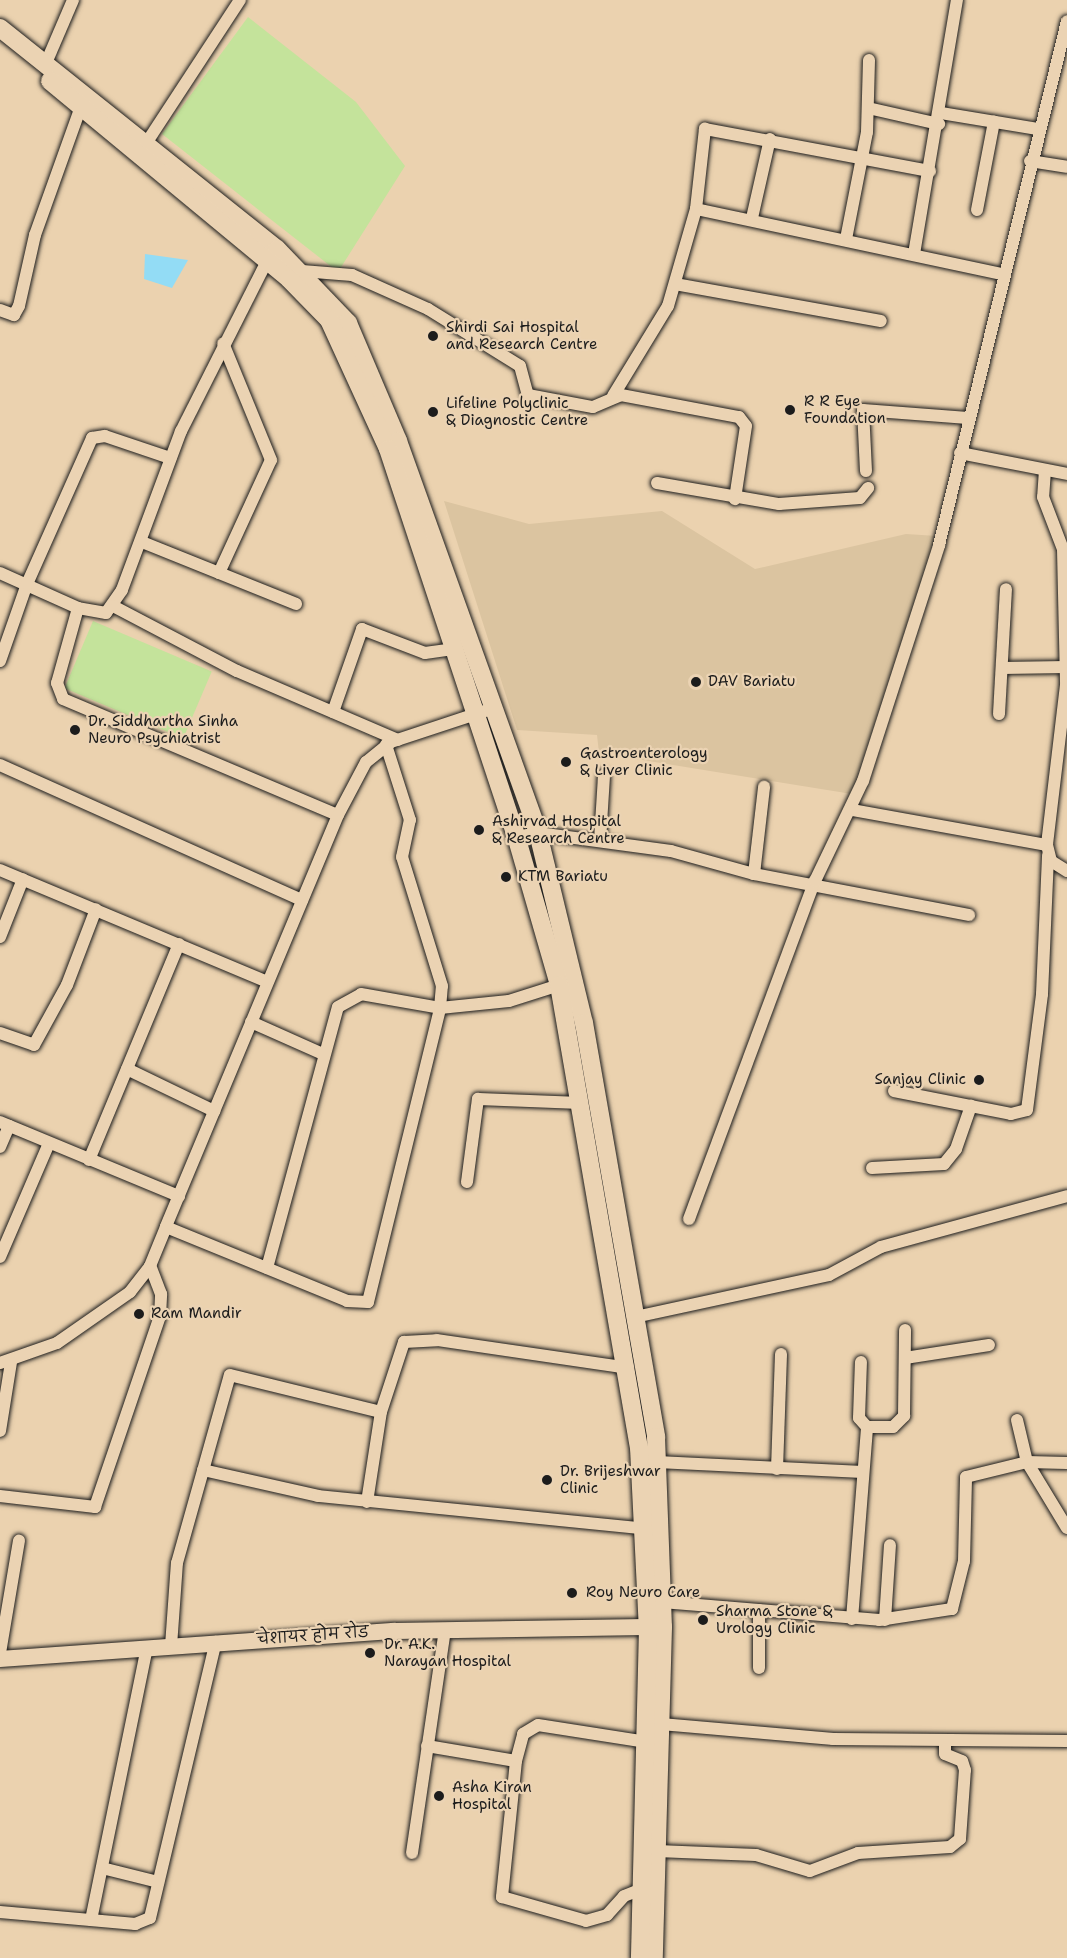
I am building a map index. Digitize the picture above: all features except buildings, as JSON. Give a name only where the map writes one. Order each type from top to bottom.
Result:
[{"type":"main road","points":[[0,28],[46,63],[83,101],[267,261],[329,320],[345,346],[388,448],[458,629],[494,708],[538,832],[576,980],[658,1462],[662,1602],[655,1627],[647,1742],[640,1958]]},
{"type":"main road","points":[[0,40],[83,101],[147,142],[302,271],[334,304],[363,350],[458,629],[455,649],[517,837],[559,985],[581,1103],[628,1368],[655,1627],[661,1724],[654,1958]]},
{"type":"street","points":[[46,63],[73,0]]},
{"type":"street","points":[[147,142],[240,0]]},
{"type":"street","points":[[914,254],[940,118],[957,0]]},
{"type":"street","points":[[689,1219],[814,881],[852,810],[939,545],[1002,274],[1067,21]]},
{"type":"street","points":[[846,239],[862,158],[868,108],[869,60]]},
{"type":"street","points":[[0,310],[14,315],[19,306],[35,235],[83,101]]},
{"type":"street","points":[[868,108],[1038,129]]},
{"type":"street","points":[[977,210],[994,122]]},
{"type":"street","points":[[614,396],[618,382],[655,336],[675,284],[696,209],[704,131],[770,139],[930,171]]},
{"type":"street","points":[[752,218],[770,139]]},
{"type":"street","points":[[1030,161],[1067,167]]},
{"type":"street","points":[[696,209],[752,218],[1002,274]]},
{"type":"street","points":[[0,573],[78,608],[102,614],[113,606],[142,542],[170,458],[223,343],[267,261]]},
{"type":"street","points":[[302,271],[352,275],[428,309],[520,366],[528,395],[593,407],[614,396],[742,419],[735,499]]},
{"type":"street","points":[[675,284],[881,321]]},
{"type":"street","points":[[219,573],[271,460],[223,343]]},
{"type":"street","points":[[866,471],[863,410],[968,418]]},
{"type":"street","points":[[0,661],[27,584],[92,438],[105,436],[170,458]]},
{"type":"street","points":[[960,453],[1067,474]]},
{"type":"street","points":[[894,1091],[1017,1114],[1028,1107],[1042,994],[1048,850],[1066,667],[1063,549],[1043,497],[1045,470]]},
{"type":"street","points":[[657,483],[735,499],[808,504],[860,498],[868,488]]},
{"type":"street","points":[[142,542],[296,604]]},
{"type":"street","points":[[999,714],[1006,589]]},
{"type":"street","points":[[113,606],[237,671],[333,712],[392,742]]},
{"type":"street","points":[[78,608],[57,683],[63,699],[338,815]]},
{"type":"street","points":[[333,712],[362,629],[425,653],[455,649]]},
{"type":"street","points":[[1002,669],[1066,667]]},
{"type":"street","points":[[0,1431],[5,1363],[57,1343],[104,1313],[130,1292],[150,1266],[338,815],[366,762],[392,742],[475,710],[494,708]]},
{"type":"street","points":[[166,1227],[346,1301],[359,1304],[372,1297],[440,1008],[442,986],[402,857],[410,820],[392,742]]},
{"type":"street","points":[[0,765],[302,900]]},
{"type":"street","points":[[600,841],[604,775]]},
{"type":"street","points":[[754,874],[764,787]]},
{"type":"street","points":[[852,810],[1048,850],[1067,871]]},
{"type":"street","points":[[517,837],[538,832],[671,852],[754,874],[814,881],[969,915]]},
{"type":"street","points":[[0,870],[268,982]]},
{"type":"street","points":[[0,937],[23,879]]},
{"type":"street","points":[[0,1033],[34,1045],[67,985],[96,909]]},
{"type":"street","points":[[89,1160],[179,944]]},
{"type":"street","points":[[267,1268],[323,1054],[338,1006],[352,995],[440,1008],[509,1001],[559,985]]},
{"type":"street","points":[[251,1022],[323,1054]]},
{"type":"street","points":[[127,1069],[214,1111]]},
{"type":"street","points":[[467,1182],[478,1099],[581,1103]]},
{"type":"street","points":[[872,1168],[949,1161],[971,1106]]},
{"type":"street","points":[[0,1147],[4,1124],[179,1196]]},
{"type":"street","points":[[0,1257],[49,1143]]},
{"type":"street","points":[[635,1317],[829,1275],[881,1247],[1067,1196]]},
{"type":"street","points":[[0,1496],[95,1507],[160,1316],[161,1294],[150,1266]]},
{"type":"street","points":[[867,1427],[901,1423],[904,1330]]},
{"type":"street","points":[[367,1502],[381,1412],[396,1353],[414,1339],[628,1368]]},
{"type":"street","points":[[904,1358],[988,1345]]},
{"type":"street","points":[[777,1469],[781,1354]]},
{"type":"street","points":[[852,1619],[867,1427],[859,1418],[861,1362]]},
{"type":"street","points":[[171,1646],[174,1581],[202,1470],[230,1375],[381,1412]]},
{"type":"street","points":[[1017,1420],[1027,1462],[1067,1528]]},
{"type":"street","points":[[658,1462],[862,1472]]},
{"type":"street","points":[[662,1602],[885,1620],[956,1605],[964,1561],[964,1481],[972,1473],[1027,1462],[1067,1462]]},
{"type":"street","points":[[202,1470],[280,1490],[367,1502],[646,1529]]},
{"type":"street","points":[[0,1653],[19,1541]]},
{"type":"street","points":[[885,1620],[890,1545]]},
{"type":"street","points":[[759,1610],[759,1668]]},
{"type":"street","name":"चेशायर होम रोड","points":[[0,1659],[216,1642],[445,1629],[655,1627]]},
{"type":"street","points":[[412,1853],[445,1629]]},
{"type":"street","points":[[0,1912],[144,1922],[158,1882],[216,1642]]},
{"type":"street","points":[[91,1920],[147,1648]]},
{"type":"street","points":[[661,1724],[833,1739],[1067,1741]]},
{"type":"street","points":[[642,1889],[624,1896],[608,1915],[586,1921],[502,1897],[516,1761],[523,1734],[538,1725],[647,1742]]},
{"type":"street","points":[[657,1851],[749,1854],[810,1871],[858,1853],[950,1847],[960,1839],[964,1770],[962,1761],[945,1754],[945,1740]]},
{"type":"street","points":[[427,1746],[516,1761]]},
{"type":"street","points":[[102,1868],[158,1882]]},
{"type":"shaded area","name":"DAV Bariatu","points":[[444,501],[529,524],[662,511],[755,569],[906,534],[937,536],[852,794],[599,753],[597,735],[517,730]]},
{"type":"green space","points":[[248,17],[356,102],[405,166],[338,272],[162,134]]},
{"type":"green space","points":[[93,621],[212,671],[183,739],[64,688]]},
{"type":"water","points":[[145,254],[188,260],[172,288],[144,279]]},
{"type":"place","name":"Shirdi Sai Hospital and Research Centre","points":[[433,336]]},
{"type":"place","name":"R R Eye Foundation","points":[[790,410]]},
{"type":"place","name":"Lifeline Polyclinic & Diagnostic Centre","points":[[433,412]]},
{"type":"place","name":"DAV Bariatu","points":[[696,682]]},
{"type":"place","name":"Dr. Siddhartha Sinha Neuro Psychiatrist","points":[[75,730]]},
{"type":"place","name":"Gastroenterology & Liver Clinic","points":[[566,762]]},
{"type":"place","name":"Ashirvad Hospital & Research Centre","points":[[479,830]]},
{"type":"place","name":"KTM Bariatu","points":[[506,877]]},
{"type":"place","name":"Sanjay Clinic","points":[[979,1080]]},
{"type":"place","name":"Ram Mandir","points":[[139,1314]]},
{"type":"place","name":"Dr. Brijeshwar Clinic","points":[[547,1480]]},
{"type":"place","name":"Roy Neuro Care","points":[[572,1593]]},
{"type":"place","name":"Sharma Stone & Urology Clinic","points":[[703,1620]]},
{"type":"place","name":"Dr. A.K. Narayan Hospital","points":[[370,1653]]},
{"type":"place","name":"Asha Kiran Hospital","points":[[439,1796]]}]
